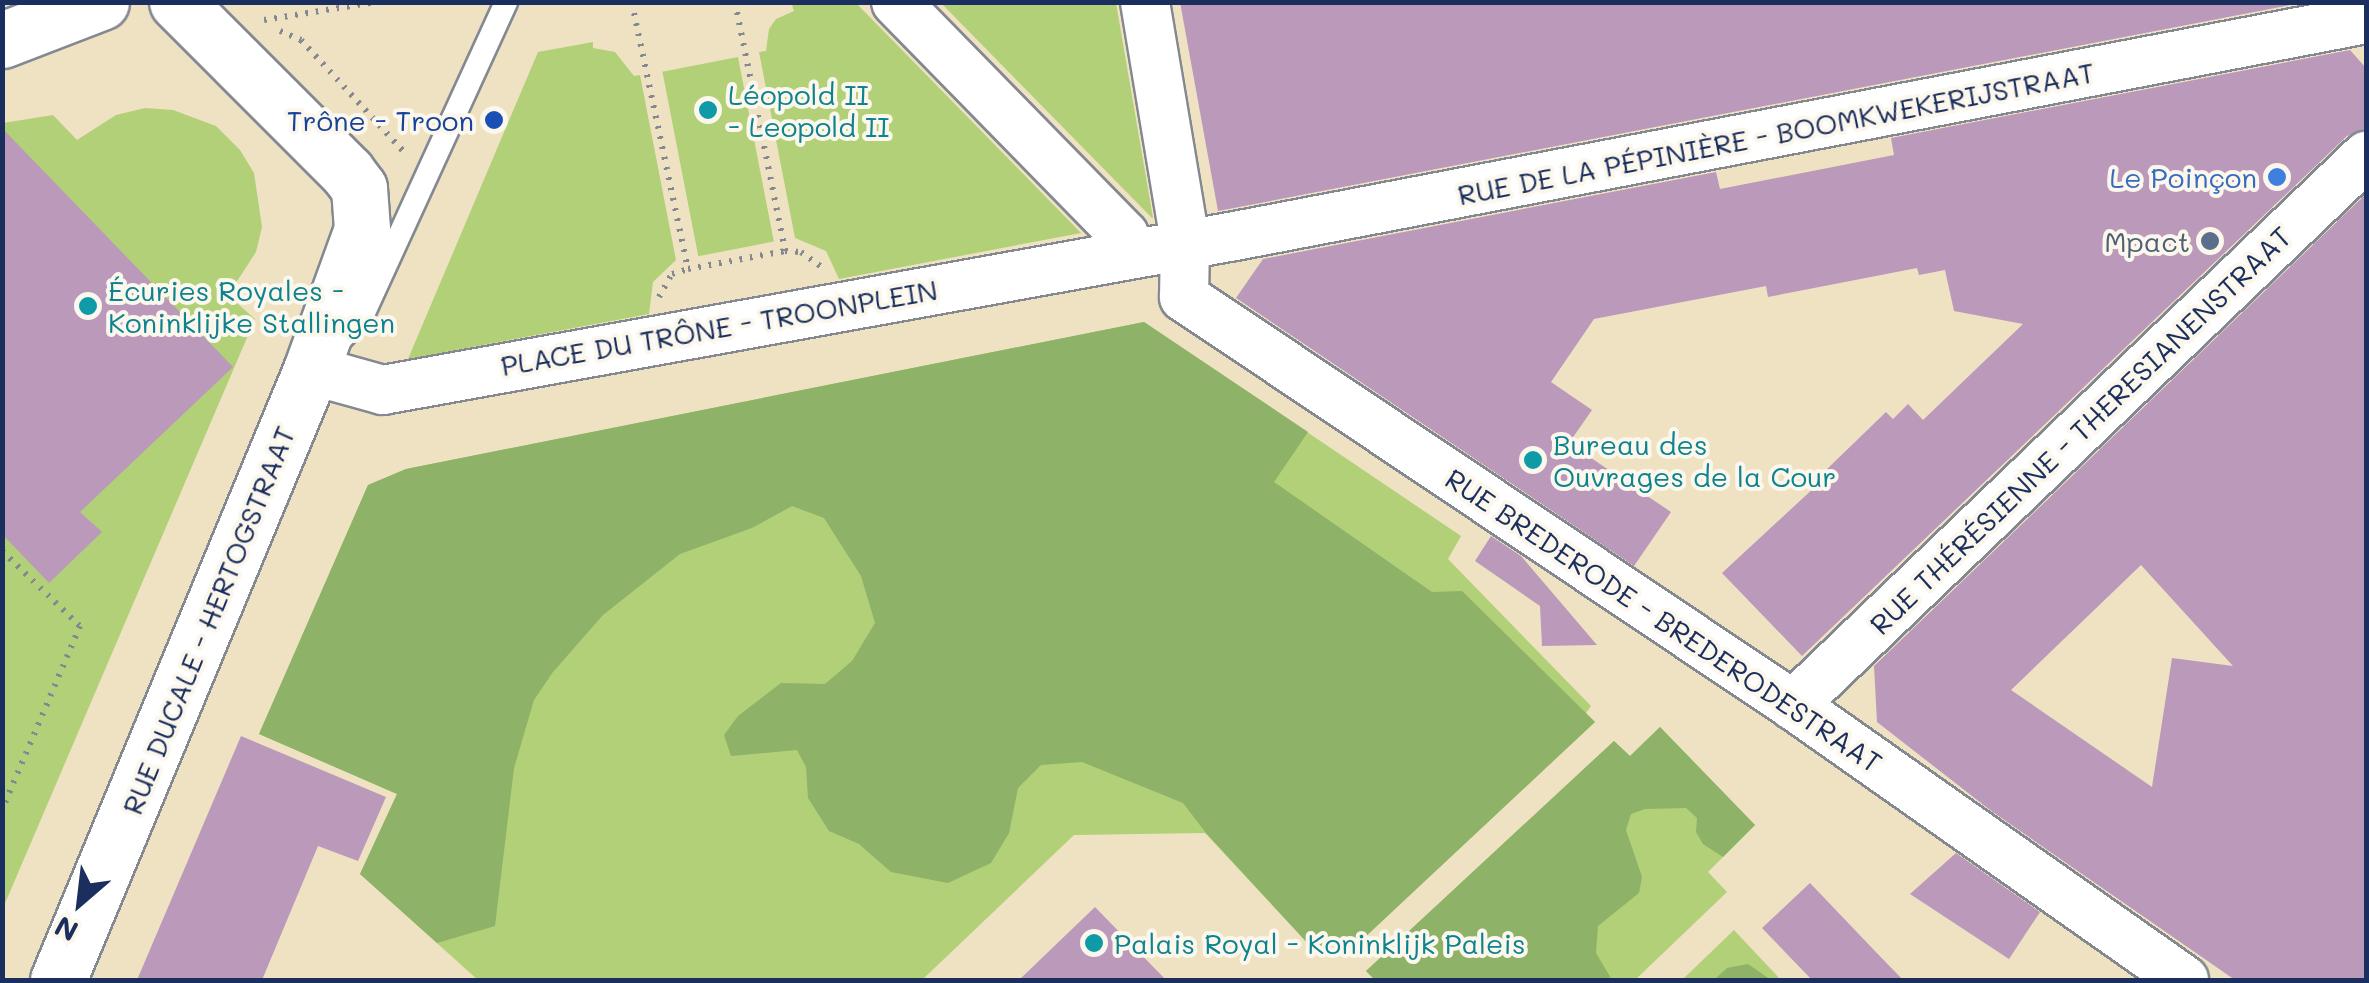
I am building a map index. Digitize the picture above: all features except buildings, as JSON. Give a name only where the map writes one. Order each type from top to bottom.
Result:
[{"type":"main road","points":[[2,40],[101,2]]},
{"type":"main road","name":"RUE DUCALE - HERTOGSTRAAT","points":[[58,980],[311,370],[362,229],[360,188],[192,17]]},
{"type":"street","points":[[896,2],[1124,235],[1130,252]]},
{"type":"street","points":[[1145,2],[1184,242]]},
{"type":"street","name":"RUE DE LA PÉPINIÈRE - BOOMKWEKERIJSTRAAT","points":[[1184,242],[1254,232],[2366,19]]},
{"type":"street","name":"RUE THÉRÉSIENNE - THERESIANENSTRAAT","points":[[1793,705],[2366,156]]},
{"type":"street","name":"PLACE DU TRÔNE - TROONPLEIN","points":[[311,370],[383,390],[1184,242]]},
{"type":"street","name":"RUE BREDERODE - BREDERODESTRAAT","points":[[1184,242],[1184,296],[1793,705],[2184,980]]},
{"type":"lane","name":"RUE DUCALE - HERTOGSTRAAT","points":[[311,370],[362,318],[506,2]]},
{"type":"path","points":[[278,19],[376,2]]},
{"type":"path","points":[[634,13],[688,269],[785,251],[735,2]]},
{"type":"path","points":[[192,17],[264,20]]},
{"type":"path","points":[[329,74],[425,179]]},
{"type":"path","points":[[2,551],[80,626],[2,810]]},
{"type":"green space","points":[[856,3],[1081,233],[839,279],[826,251],[795,238],[759,52],[766,51],[769,29],[776,19],[794,11],[792,5]]},
{"type":"green space","points":[[941,3],[1116,3],[1153,218],[1152,218]]},
{"type":"green space","points":[[593,42],[593,48],[615,52],[634,76],[640,75],[676,260],[653,282],[649,314],[408,359],[538,52]]},
{"type":"green space","points":[[738,57],[774,242],[698,256],[662,72]]},
{"type":"green space","points":[[145,108],[173,110],[216,126],[240,150],[254,173],[262,227],[256,252],[228,295],[255,319],[3,908],[3,123],[53,115],[77,140],[116,115]]},
{"type":"green space","points":[[1144,322],[1461,536],[1448,559],[1591,706],[1586,713],[1595,722],[1348,953],[1337,945],[1312,948],[1205,833],[1074,835],[922,980],[478,980],[360,874],[397,794],[259,734],[368,485],[406,469]]},
{"type":"green space","points":[[1144,322],[1308,432],[1274,482],[1432,592],[1462,591],[1595,722],[1348,953],[1337,945],[1312,948],[1183,803],[1082,762],[1041,765],[1018,788],[1009,833],[991,863],[948,883],[891,872],[859,844],[829,831],[808,798],[806,767],[797,750],[731,756],[724,735],[738,716],[781,683],[825,684],[852,661],[875,623],[861,576],[824,518],[792,506],[752,528],[680,554],[603,615],[553,672],[534,700],[514,768],[495,926],[437,943],[360,874],[397,794],[259,734],[368,485],[406,469]]},
{"type":"green space","points":[[1660,727],[1755,825],[1708,872],[1727,892],[1635,980],[1375,980],[1366,971],[1614,741],[1630,756]]},
{"type":"green space","points":[[1660,727],[1755,825],[1723,857],[1703,844],[1696,832],[1697,818],[1686,808],[1645,809],[1631,814],[1626,830],[1642,877],[1639,893],[1598,926],[1596,953],[1612,980],[1375,980],[1366,971],[1614,741],[1630,756]]},
{"type":"green space","points":[[1734,930],[1781,980],[1682,980]]},
{"type":"green space","points":[[1748,964],[1771,980],[1714,980],[1727,968]]},
{"type":"place","name":"Léopold II - Leopold II","points":[[708,110]]},
{"type":"place","name":"Trône - Troon","points":[[494,120]]},
{"type":"place","name":"Le Poinçon","points":[[2277,177]]},
{"type":"place","name":"Mpact","points":[[2210,241]]},
{"type":"place","name":"Écuries Royales - Koninklijke Stallingen","points":[[88,306]]},
{"type":"place","name":"Bureau des Ouvrages de la Cour","points":[[1533,460]]},
{"type":"place","name":"Palais Royal - Koninklijk Paleis","points":[[1094,943]]}]
